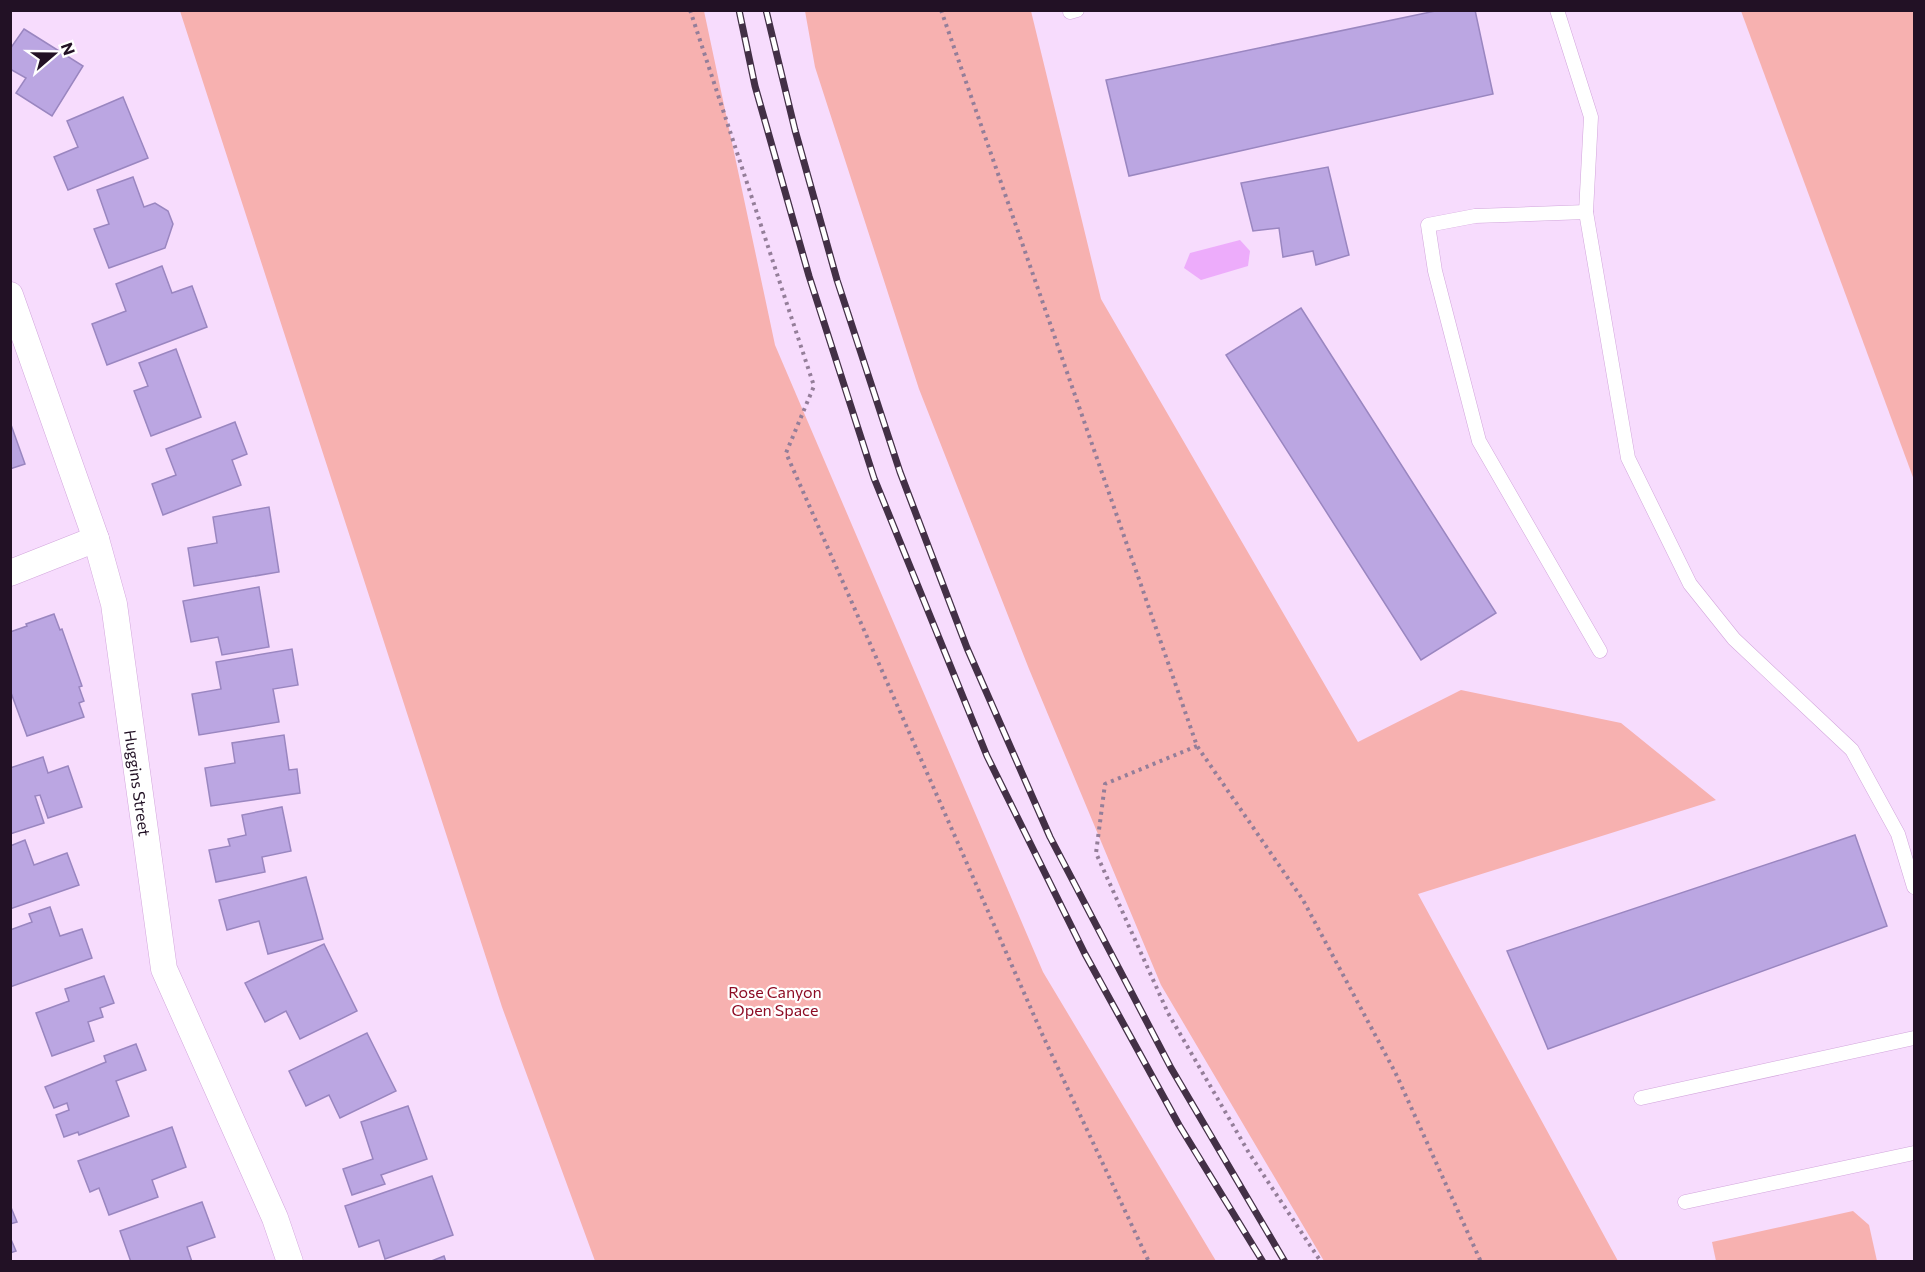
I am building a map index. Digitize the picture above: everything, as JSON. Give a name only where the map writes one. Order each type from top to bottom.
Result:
[{"type":"street","name":"Huggins Street","points":[[10,295],[96,539],[114,604],[164,969],[275,1218],[290,1262]]},
{"type":"street","points":[[10,573],[96,539]]},
{"type":"lane","points":[[1557,10],[1591,117],[1586,212],[1628,458],[1690,584],[1734,639],[1852,750],[1898,834],[1914,887]]},
{"type":"lane","points":[[1586,212],[1475,216],[1428,225],[1435,271],[1479,441],[1600,651]]},
{"type":"lane","points":[[1641,1098],[1914,1038]]},
{"type":"lane","points":[[1685,1202],[1914,1153]]},
{"type":"path","points":[[690,10],[814,386],[786,453],[1043,1036],[1149,1262]]},
{"type":"path","points":[[941,10],[1197,746],[1304,900],[1396,1074],[1481,1262]]},
{"type":"path","points":[[1197,746],[1105,784],[1096,853],[1168,1013],[1249,1153],[1321,1262]]},
{"type":"green space","name":"Rose Canyon Open Space","points":[[180,11],[704,11],[775,345],[1043,972],[1216,1261],[595,1261],[502,1007]]},
{"type":"green space","points":[[805,11],[1031,11],[1101,299],[1358,742],[1461,690],[1621,723],[1716,800],[1418,894],[1618,1261],[1324,1261],[1161,985],[1029,669],[919,389],[815,67]]},
{"type":"green space","points":[[1741,11],[1914,11],[1914,480]]},
{"type":"green space","points":[[1853,1211],[1869,1225],[1877,1261],[1716,1261],[1712,1242]]},
{"type":"shaded area","points":[[1240,240],[1250,251],[1248,266],[1201,280],[1184,268],[1190,253]]},
{"type":"building","points":[[1440,10],[1475,10],[1493,94],[1129,176],[1106,80]]},
{"type":"building","points":[[24,29],[83,66],[52,116],[16,93],[26,78],[10,69],[10,49]]},
{"type":"building","points":[[123,97],[148,158],[68,190],[54,157],[78,147],[67,121]]},
{"type":"building","points":[[1328,167],[1349,255],[1316,265],[1313,251],[1283,257],[1279,228],[1253,231],[1241,183]]},
{"type":"building","points":[[133,177],[144,207],[155,203],[168,211],[173,224],[165,248],[109,268],[94,229],[109,224],[97,190]]},
{"type":"building","points":[[162,266],[172,293],[192,286],[207,327],[107,365],[92,324],[126,311],[116,284]]},
{"type":"building","points":[[1301,308],[1496,613],[1421,660],[1226,355]]},
{"type":"building","points":[[176,349],[201,417],[151,436],[134,391],[148,386],[139,363]]},
{"type":"building","points":[[10,422],[25,464],[10,469]]},
{"type":"building","points":[[235,422],[247,454],[232,460],[241,485],[163,515],[152,484],[176,475],[166,449]]},
{"type":"building","points":[[269,507],[279,572],[194,586],[188,548],[217,543],[213,517]]},
{"type":"building","points":[[259,587],[269,647],[222,655],[218,637],[191,642],[183,601]]},
{"type":"building","points":[[54,614],[60,630],[62,629],[82,686],[79,687],[84,701],[79,703],[84,717],[27,736],[10,690],[10,632]]},
{"type":"building","points":[[292,649],[298,685],[273,689],[279,722],[199,735],[192,694],[221,689],[216,662]]},
{"type":"building","points":[[284,735],[289,770],[297,769],[300,793],[211,806],[205,768],[235,763],[232,743]]},
{"type":"building","points":[[43,757],[48,773],[68,766],[82,807],[48,818],[40,795],[35,796],[44,823],[10,834],[10,768]]},
{"type":"building","points":[[282,807],[291,851],[262,857],[265,872],[216,882],[209,850],[230,846],[228,839],[246,835],[242,815]]},
{"type":"building","points":[[1855,835],[1887,926],[1548,1049],[1507,951]]},
{"type":"building","points":[[25,840],[34,865],[67,853],[79,885],[10,909],[10,846]]},
{"type":"building","points":[[306,877],[323,939],[268,954],[259,921],[227,930],[219,900]]},
{"type":"building","points":[[50,907],[60,936],[82,929],[92,958],[10,987],[10,930],[32,922],[29,914]]},
{"type":"building","points":[[324,944],[357,1011],[300,1039],[286,1011],[265,1022],[245,983]]},
{"type":"building","points":[[104,976],[114,1003],[100,1008],[103,1017],[88,1022],[94,1041],[52,1056],[36,1013],[69,1001],[65,989]]},
{"type":"building","points":[[367,1033],[396,1091],[340,1118],[329,1095],[306,1106],[289,1071]]},
{"type":"building","points":[[136,1044],[146,1070],[116,1081],[129,1116],[79,1135],[78,1132],[64,1137],[56,1115],[69,1110],[67,1103],[54,1108],[45,1087],[106,1062],[104,1056]]},
{"type":"building","points":[[408,1106],[427,1159],[381,1175],[385,1184],[352,1195],[343,1169],[373,1159],[361,1122]]},
{"type":"building","points":[[172,1127],[186,1167],[152,1180],[158,1197],[109,1215],[99,1188],[90,1192],[78,1161]]},
{"type":"building","points":[[432,1176],[453,1235],[385,1259],[379,1240],[359,1247],[345,1206]]},
{"type":"building","points":[[202,1202],[215,1237],[187,1247],[192,1262],[131,1262],[120,1231]]},
{"type":"building","points":[[10,1205],[17,1222],[10,1224]]},
{"type":"building","points":[[10,1237],[16,1251],[10,1253]]},
{"type":"building","points":[[444,1256],[446,1262],[429,1262]]},
{"type":"railway","points":[[739,10],[755,86],[809,276],[874,478],[987,756],[1085,954],[1179,1125],[1263,1262]]},
{"type":"railway","points":[[766,10],[795,130],[837,280],[900,472],[967,648],[1050,837],[1171,1068],[1285,1262]]}]
